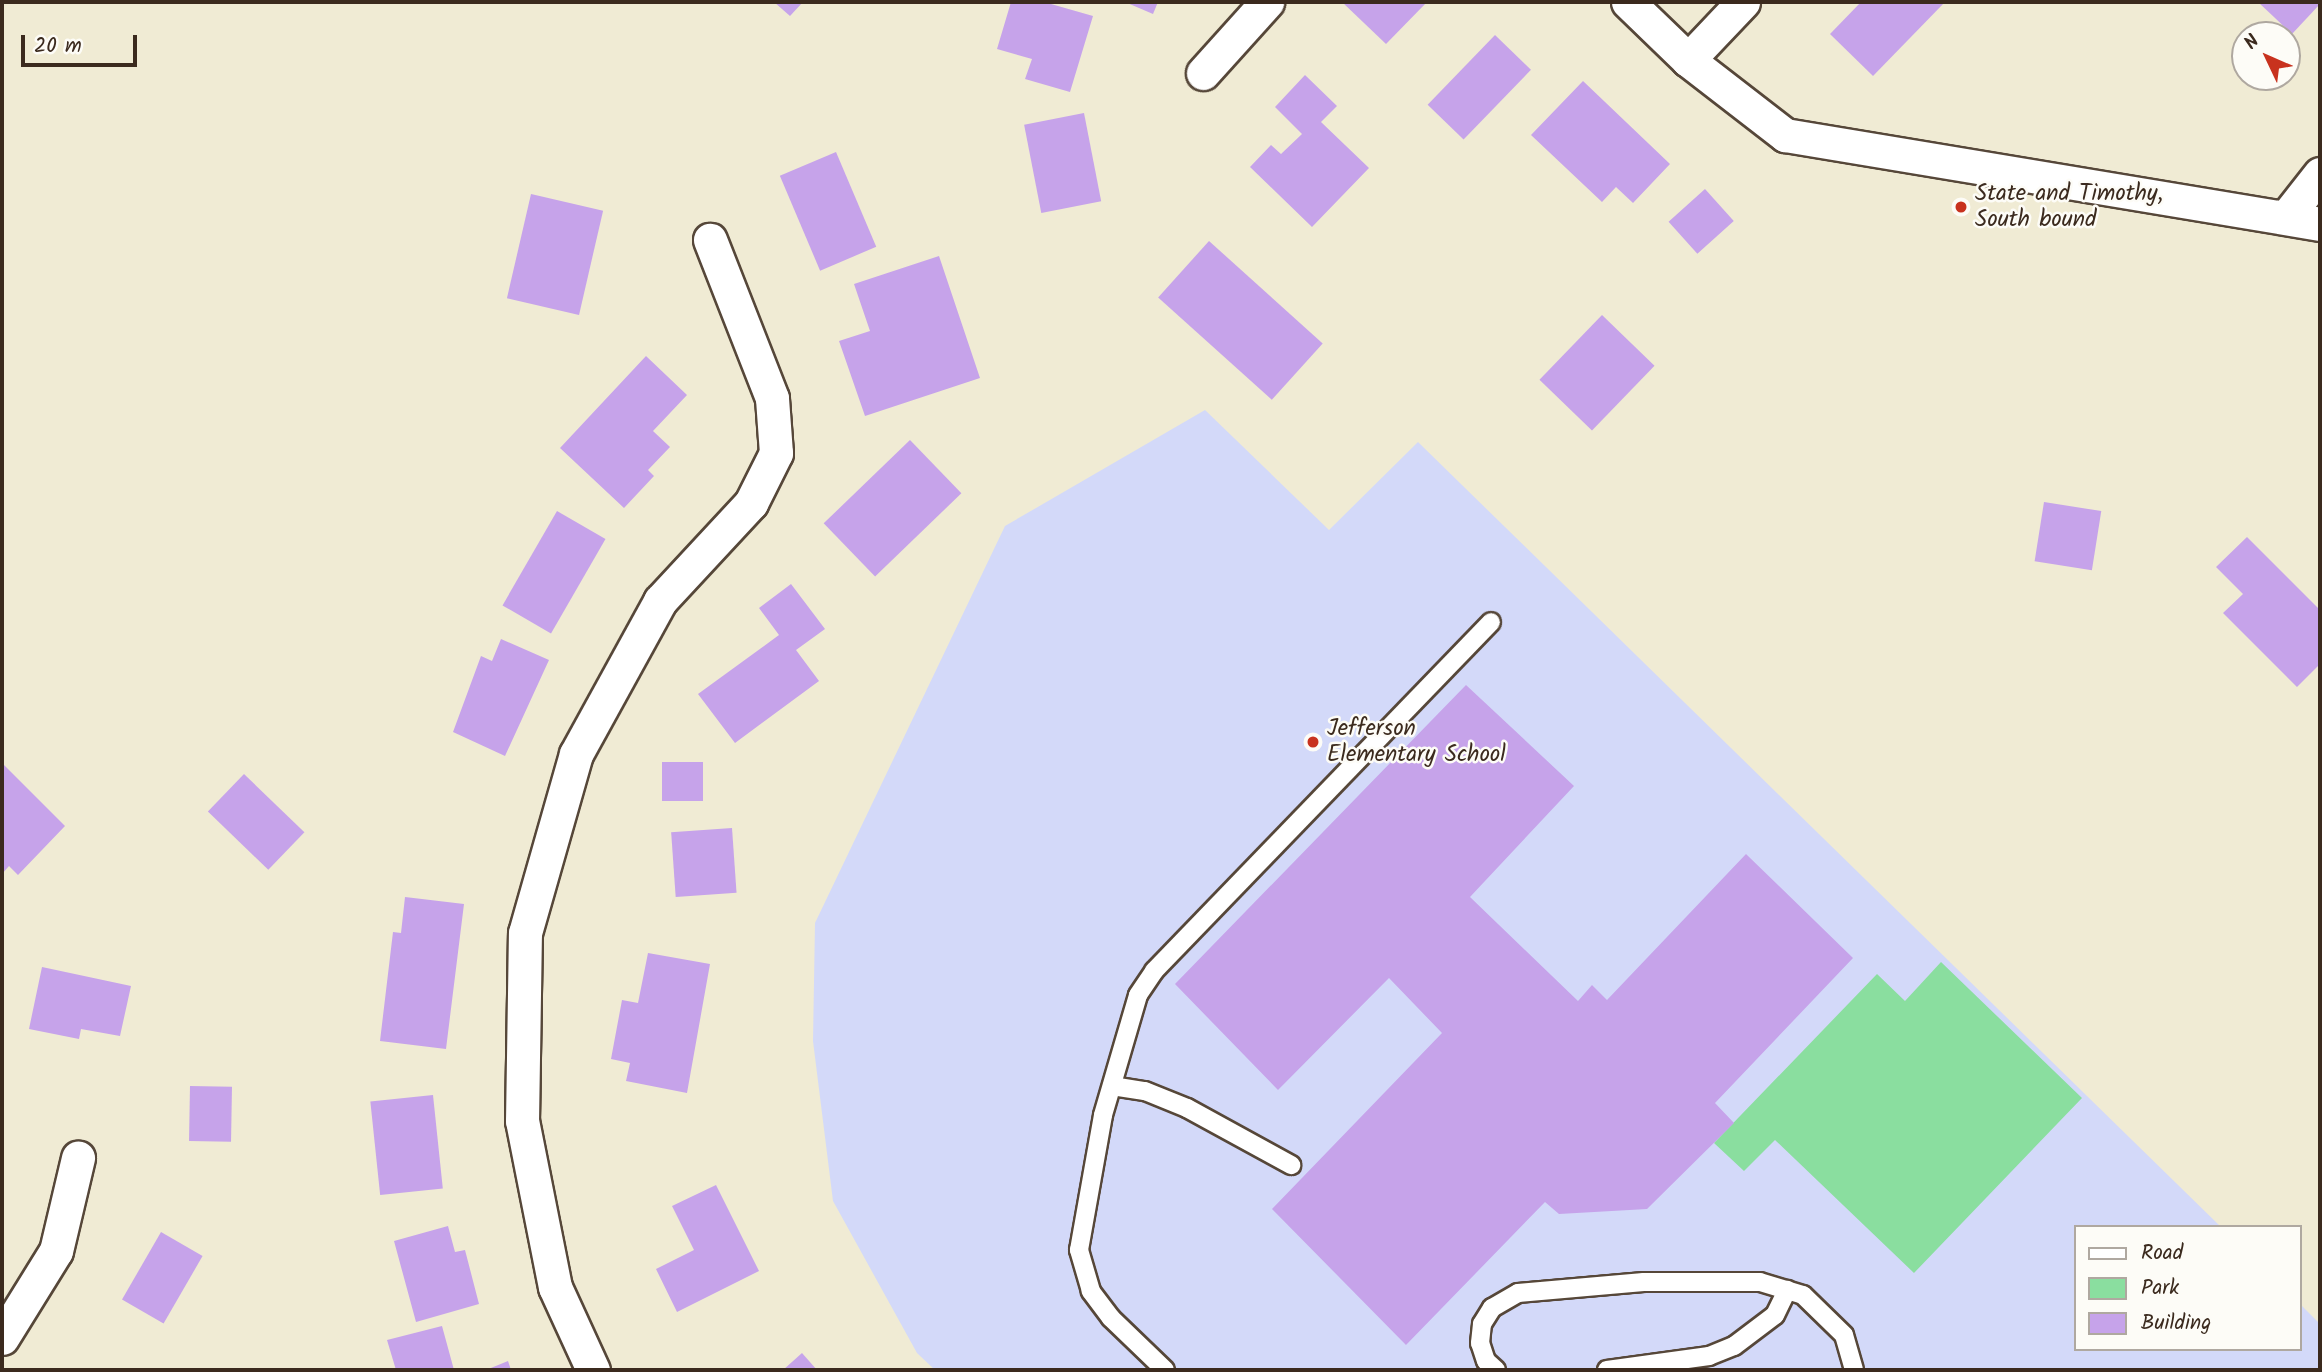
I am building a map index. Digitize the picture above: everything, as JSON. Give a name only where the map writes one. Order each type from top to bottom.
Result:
[{"type":"street","points":[[1203,73],[1267,2]]},
{"type":"street","points":[[1628,2],[1688,60],[1786,135],[2320,224]]},
{"type":"street","points":[[1688,60],[1743,2]]},
{"type":"street","points":[[2286,217],[2320,174]]},
{"type":"street","points":[[593,1370],[555,1287],[522,1121],[525,933],[576,754],[660,601],[751,503],[776,453],[772,398],[710,240]]},
{"type":"street","points":[[2,1338],[56,1251],[78,1158]]},
{"type":"lane","points":[[1165,1370],[1098,1300],[1079,1250],[1086,1196],[1112,1086],[1139,995],[1154,971],[1491,622]]},
{"type":"lane","points":[[1112,1086],[1144,1091],[1187,1108],[1291,1165]]},
{"type":"lane","points":[[1496,1370],[1486,1361],[1480,1342],[1482,1324],[1492,1308],[1518,1293],[1644,1282],[1760,1282],[1803,1295],[1844,1335],[1854,1370]]},
{"type":"lane","points":[[1607,1370],[1709,1356],[1734,1346],[1775,1315],[1787,1290]]},
{"type":"shaded area","name":"Jefferson Elementary School","points":[[1205,410],[1329,530],[1418,442],[2219,1225],[2074,1225],[2074,1351],[2301,1351],[2301,1305],[2320,1324],[2320,1370],[935,1370],[917,1353],[833,1201],[813,1041],[815,923],[1005,526]]},
{"type":"green space","points":[[1941,962],[2082,1098],[1914,1273],[1775,1140],[1744,1171],[1714,1143],[1877,974],[1905,1001]]},
{"type":"building","points":[[774,2],[803,2],[790,16]]},
{"type":"building","points":[[1011,2],[1044,2],[1093,16],[1070,92],[1025,79],[1032,59],[997,49]]},
{"type":"building","points":[[1125,2],[1158,2],[1153,14]]},
{"type":"building","points":[[1342,2],[1427,2],[1386,44]]},
{"type":"building","points":[[1861,2],[1945,2],[1873,76],[1830,34]]},
{"type":"building","points":[[2258,2],[2320,2],[2301,24],[2301,21],[2278,21]]},
{"type":"building","points":[[1495,35],[1531,70],[1464,140],[1428,105]]},
{"type":"building","points":[[1305,75],[1337,106],[1321,122],[1369,168],[1312,227],[1250,167],[1271,145],[1281,154],[1302,134],[1275,107]]},
{"type":"building","points":[[1583,81],[1670,164],[1633,203],[1616,187],[1602,202],[1531,135]]},
{"type":"building","points":[[1084,113],[1101,201],[1041,213],[1024,125]]},
{"type":"building","points":[[836,152],[876,247],[820,271],[780,176]]},
{"type":"building","points":[[1705,189],[1734,221],[1697,254],[1669,222]]},
{"type":"building","points":[[531,194],[603,211],[579,315],[507,298]]},
{"type":"building","points":[[1209,241],[1323,343],[1272,400],[1158,297]]},
{"type":"building","points":[[939,256],[980,378],[865,416],[839,341],[870,331],[854,284]]},
{"type":"building","points":[[1602,315],[1655,366],[1592,430],[1539,380]]},
{"type":"building","points":[[646,356],[687,395],[653,431],[670,447],[648,470],[654,476],[624,508],[560,448]]},
{"type":"building","points":[[910,440],[961,493],[875,577],[824,523]]},
{"type":"building","points":[[2044,502],[2101,511],[2092,570],[2035,561]]},
{"type":"building","points":[[557,511],[605,539],[551,633],[503,605]]},
{"type":"building","points":[[2247,537],[2320,610],[2320,664],[2297,687],[2223,613],[2243,594],[2216,567]]},
{"type":"building","points":[[791,584],[825,629],[796,650],[819,681],[735,743],[698,694],[779,635],[759,608]]},
{"type":"building","points":[[501,639],[549,660],[505,756],[453,732],[481,656],[492,661]]},
{"type":"building","points":[[1466,685],[1574,786],[1470,897],[1578,1001],[1592,985],[1607,1000],[1746,854],[1853,958],[1715,1103],[1734,1123],[1647,1209],[1559,1214],[1545,1202],[1406,1345],[1272,1209],[1442,1033],[1389,978],[1278,1090],[1175,984]]},
{"type":"building","points":[[662,762],[703,762],[703,801],[662,801]]},
{"type":"building","points":[[2,763],[65,826],[18,875],[9,866],[2,874]]},
{"type":"building","points":[[244,774],[304,832],[268,870],[208,811]]},
{"type":"building","points":[[732,828],[737,893],[676,897],[671,832]]},
{"type":"building","points":[[405,897],[464,904],[446,1049],[380,1041],[393,932],[401,933]]},
{"type":"building","points":[[648,953],[710,964],[687,1093],[626,1081],[630,1063],[611,1059],[622,1000],[638,1003]]},
{"type":"building","points":[[42,967],[131,986],[120,1036],[81,1029],[79,1039],[29,1029]]},
{"type":"building","points":[[190,1086],[232,1087],[231,1142],[189,1141]]},
{"type":"building","points":[[433,1095],[443,1188],[380,1195],[370,1102]]},
{"type":"building","points":[[716,1185],[759,1271],[677,1312],[656,1269],[694,1250],[672,1206]]},
{"type":"building","points":[[448,1226],[455,1252],[465,1250],[479,1304],[416,1322],[394,1241]]},
{"type":"building","points":[[161,1232],[203,1256],[164,1324],[122,1300]]},
{"type":"building","points":[[442,1326],[454,1370],[396,1370],[387,1340]]},
{"type":"building","points":[[802,1353],[817,1370],[783,1370]]},
{"type":"building","points":[[508,1361],[511,1370],[486,1370]]},
{"type":"place","name":"State and Timothy, South bound","points":[[1961,207]]},
{"type":"place","name":"Jefferson Elementary School","points":[[1313,742]]}]
